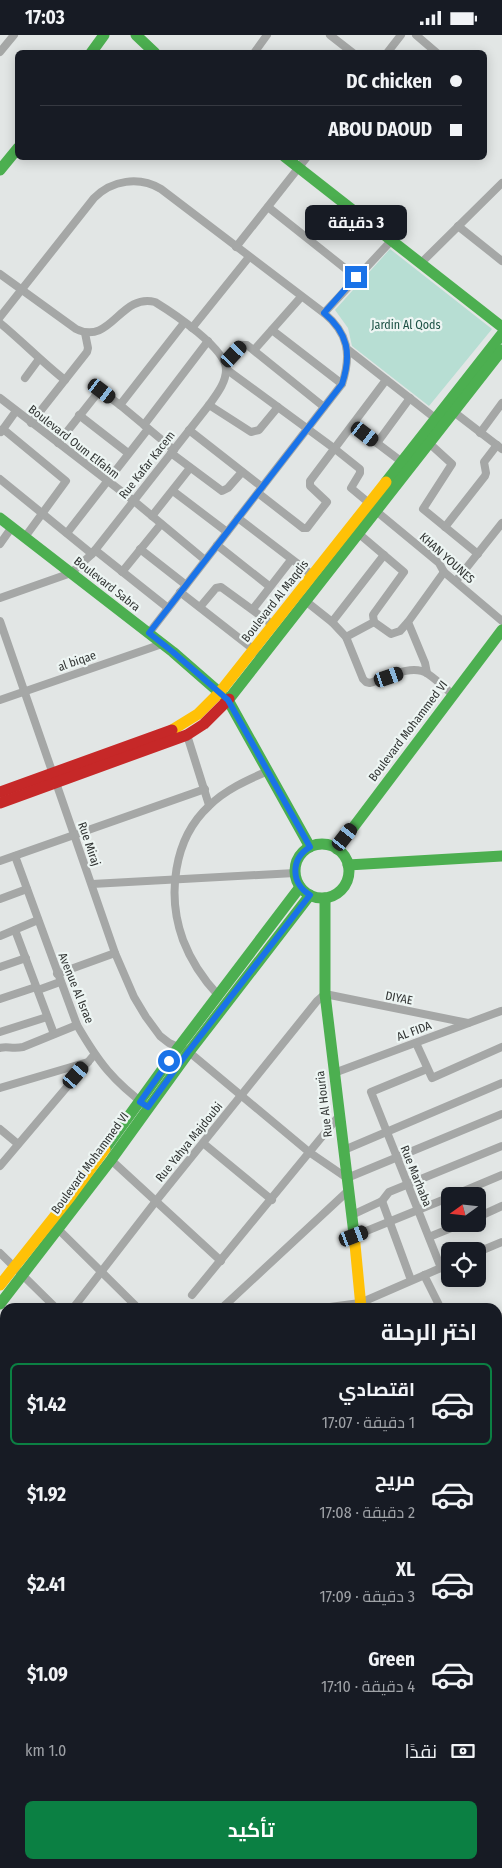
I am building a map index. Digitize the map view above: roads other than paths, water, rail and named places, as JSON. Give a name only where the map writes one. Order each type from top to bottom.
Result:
[{"type":"street","points":[[0,52],[14,35]]},
{"type":"street","points":[[93,50],[104,35]]},
{"type":"street","points":[[136,35],[152,50]]},
{"type":"street","points":[[259,50],[267,35]]},
{"type":"street","points":[[330,35],[349,50]]},
{"type":"street","points":[[389,50],[401,35]]},
{"type":"street","points":[[416,35],[434,50]]},
{"type":"street","points":[[0,170],[15,152]]},
{"type":"street","points":[[289,160],[502,327]]},
{"type":"street","points":[[236,247],[305,160]]},
{"type":"street","points":[[0,317],[94,198],[103,190],[131,181],[153,185],[324,313],[339,328],[347,349],[348,362],[342,384],[149,633]]},
{"type":"street","points":[[420,264],[501,187]]},
{"type":"street","points":[[268,207],[356,277]]},
{"type":"street","points":[[458,226],[502,261]]},
{"type":"street","points":[[324,313],[391,241]]},
{"type":"street","points":[[192,328],[249,257]]},
{"type":"street","points":[[0,274],[21,291],[76,329],[85,333],[101,330],[127,307],[147,301],[155,302],[208,341],[219,352],[226,366],[335,449]]},
{"type":"street","points":[[254,350],[301,297]]},
{"type":"street","points":[[0,323],[65,380]]},
{"type":"street","points":[[120,405],[184,323]]},
{"type":"street","points":[[272,330],[342,384]]},
{"type":"street","points":[[31,423],[87,352],[85,333]]},
{"type":"street","name":"Boulevard Al Maqdis","points":[[0,792],[55,777],[115,756],[187,735],[198,728],[372,507],[429,443],[502,334]]},
{"type":"street","points":[[66,533],[128,453],[208,341]]},
{"type":"street","points":[[226,366],[244,344],[324,407]]},
{"type":"street","points":[[347,349],[435,419]]},
{"type":"street","name":"Boulevard Al Maqdis","points":[[317,578],[358,533],[372,507],[402,462],[435,419],[450,409],[502,350]]},
{"type":"street","points":[[25,378],[39,359]]},
{"type":"street","name":"Rue Kafar Kacem","points":[[71,573],[94,552],[209,405],[222,385],[226,366]]},
{"type":"street","points":[[189,430],[242,472],[305,529],[327,502],[310,486],[310,481],[386,379]]},
{"type":"street","points":[[58,443],[100,390],[146,427],[190,468],[222,491],[228,488],[242,472]]},
{"type":"street","name":"Boulevard Oum Elfahm","points":[[0,398],[134,501],[205,560]]},
{"type":"street","points":[[376,443],[410,398]]},
{"type":"street","points":[[480,433],[502,403]]},
{"type":"street","points":[[209,405],[251,432],[259,430],[278,407]]},
{"type":"street","points":[[444,527],[485,476],[486,460],[500,447],[450,409]]},
{"type":"street","points":[[16,411],[1,431],[66,481],[25,537]]},
{"type":"street","points":[[79,415],[128,453]]},
{"type":"street","points":[[353,425],[402,462]]},
{"type":"street","points":[[429,443],[452,464],[423,509],[478,554]]},
{"type":"street","name":"KHAN YOUNES","points":[[335,449],[360,469],[360,473],[352,488],[439,563],[444,572],[502,621]]},
{"type":"street","points":[[152,517],[190,468]]},
{"type":"street","points":[[0,479],[66,533],[122,572],[168,608]]},
{"type":"street","points":[[173,491],[228,532]]},
{"type":"street","name":"Boulevard Sabra","points":[[0,518],[149,633],[224,696],[310,847]]},
{"type":"street","points":[[238,518],[317,578]]},
{"type":"street","points":[[456,581],[502,523]]},
{"type":"street","points":[[122,572],[161,524]]},
{"type":"street","points":[[0,544],[12,527]]},
{"type":"street","points":[[358,533],[404,572],[372,619],[391,634],[400,631],[444,572]]},
{"type":"street","points":[[217,545],[269,587]]},
{"type":"street","points":[[140,549],[186,585]]},
{"type":"street","points":[[332,622],[384,555]]},
{"type":"street","points":[[253,609],[291,559]]},
{"type":"street","points":[[0,598],[71,573]]},
{"type":"street","points":[[200,607],[218,587],[253,609],[273,625]]},
{"type":"street","points":[[180,592],[258,653]]},
{"type":"street","points":[[302,598],[332,622],[346,637],[363,679],[366,682],[370,683],[414,670],[427,673],[453,695]]},
{"type":"street","name":"Boulevard Al Maqdis","points":[[258,653],[273,625],[302,598]]},
{"type":"street","name":"Rue Miraj","points":[[0,621],[115,953],[134,997],[146,1017],[160,1035],[183,1050],[241,1095],[348,1184]]},
{"type":"street","points":[[408,621],[425,663],[427,673]]},
{"type":"street","points":[[346,637],[374,622]]},
{"type":"street","name":"Boulevard Mohammed VI","points":[[337,849],[502,630]]},
{"type":"street","name":"al biqae","points":[[0,700],[162,644]]},
{"type":"street","name":"Boulevard Al Maqdis","points":[[115,756],[182,726],[224,696]]},
{"type":"street","points":[[187,735],[209,805]]},
{"type":"street","points":[[218,995],[198,971],[183,940],[177,918],[177,862],[182,846],[196,820],[209,805],[240,784],[268,771]]},
{"type":"street","name":"Boulevard Al Maqdis","points":[[0,803],[55,777]]},
{"type":"street","points":[[0,861],[205,789]]},
{"type":"street","points":[[323,844],[337,849],[344,856],[348,865],[348,875],[344,886],[337,893],[325,898],[310,895],[300,887],[295,873],[298,858],[310,847],[323,844]]},
{"type":"street","name":"Avenue Al Israe","points":[[14,856],[77,1025],[94,1055],[116,1081],[144,1105]]},
{"type":"street","points":[[348,865],[502,857]]},
{"type":"street","points":[[92,885],[295,873]]},
{"type":"street","name":"Boulevard Mohammed VI","points":[[1,1303],[19,1271],[144,1105],[183,1050],[218,995],[300,887]]},
{"type":"street","points":[[0,899],[27,889]]},
{"type":"street","name":"Boulevard Mohammed VI","points":[[183,1050],[310,895]]},
{"type":"street","name":"Rue Al Houria","points":[[325,898],[325,994],[361,1303]]},
{"type":"street","points":[[0,925],[2,935],[38,920]]},
{"type":"street","points":[[15,930],[54,1034]]},
{"type":"street","points":[[0,999],[37,989],[115,953]]},
{"type":"street","points":[[0,967],[26,958]]},
{"type":"street","name":"DIYAE","points":[[325,994],[468,1023]]},
{"type":"street","name":"Rue Yahya Majdoubi","points":[[77,1303],[156,1201],[317,1001],[325,994]]},
{"type":"street","name":"AL FIDA","points":[[334,1073],[501,1011]]},
{"type":"street","points":[[47,1017],[0,1031],[2,1047],[14,1049],[77,1025]]},
{"type":"street","points":[[416,1043],[432,1078],[502,1047]]},
{"type":"street","points":[[0,1166],[94,1055]]},
{"type":"street","points":[[0,1088],[88,1062]]},
{"type":"street","name":"Rue Marhaba","points":[[427,1069],[371,1092],[441,1268]]},
{"type":"street","points":[[344,1150],[502,1083]]},
{"type":"street","name":"Boulevard Mohammed VI","points":[[0,1285],[19,1271],[59,1230],[111,1160],[144,1105]]},
{"type":"street","points":[[227,1303],[348,1184],[397,1157],[502,1114]]},
{"type":"street","points":[[192,1295],[340,1116]]},
{"type":"street","points":[[0,1129],[18,1144]]},
{"type":"street","points":[[203,1143],[272,1200]]},
{"type":"street","points":[[352,1215],[382,1201],[389,1192],[502,1146]]},
{"type":"street","points":[[111,1160],[221,1261]]},
{"type":"street","points":[[474,1187],[502,1175]]},
{"type":"street","points":[[382,1201],[412,1280]]},
{"type":"street","points":[[354,1236],[441,1201]]},
{"type":"street","points":[[486,1214],[502,1207]]},
{"type":"street","points":[[59,1230],[133,1303]]},
{"type":"street","points":[[429,1237],[441,1232]]},
{"type":"street","points":[[486,1249],[502,1242]]},
{"type":"street","points":[[0,1253],[51,1303]]},
{"type":"street","points":[[365,1303],[441,1268]]},
{"type":"street","points":[[424,1275],[438,1303]]},
{"type":"park label","name":"Jardin Al Qods","points":[[406,325]]}]
